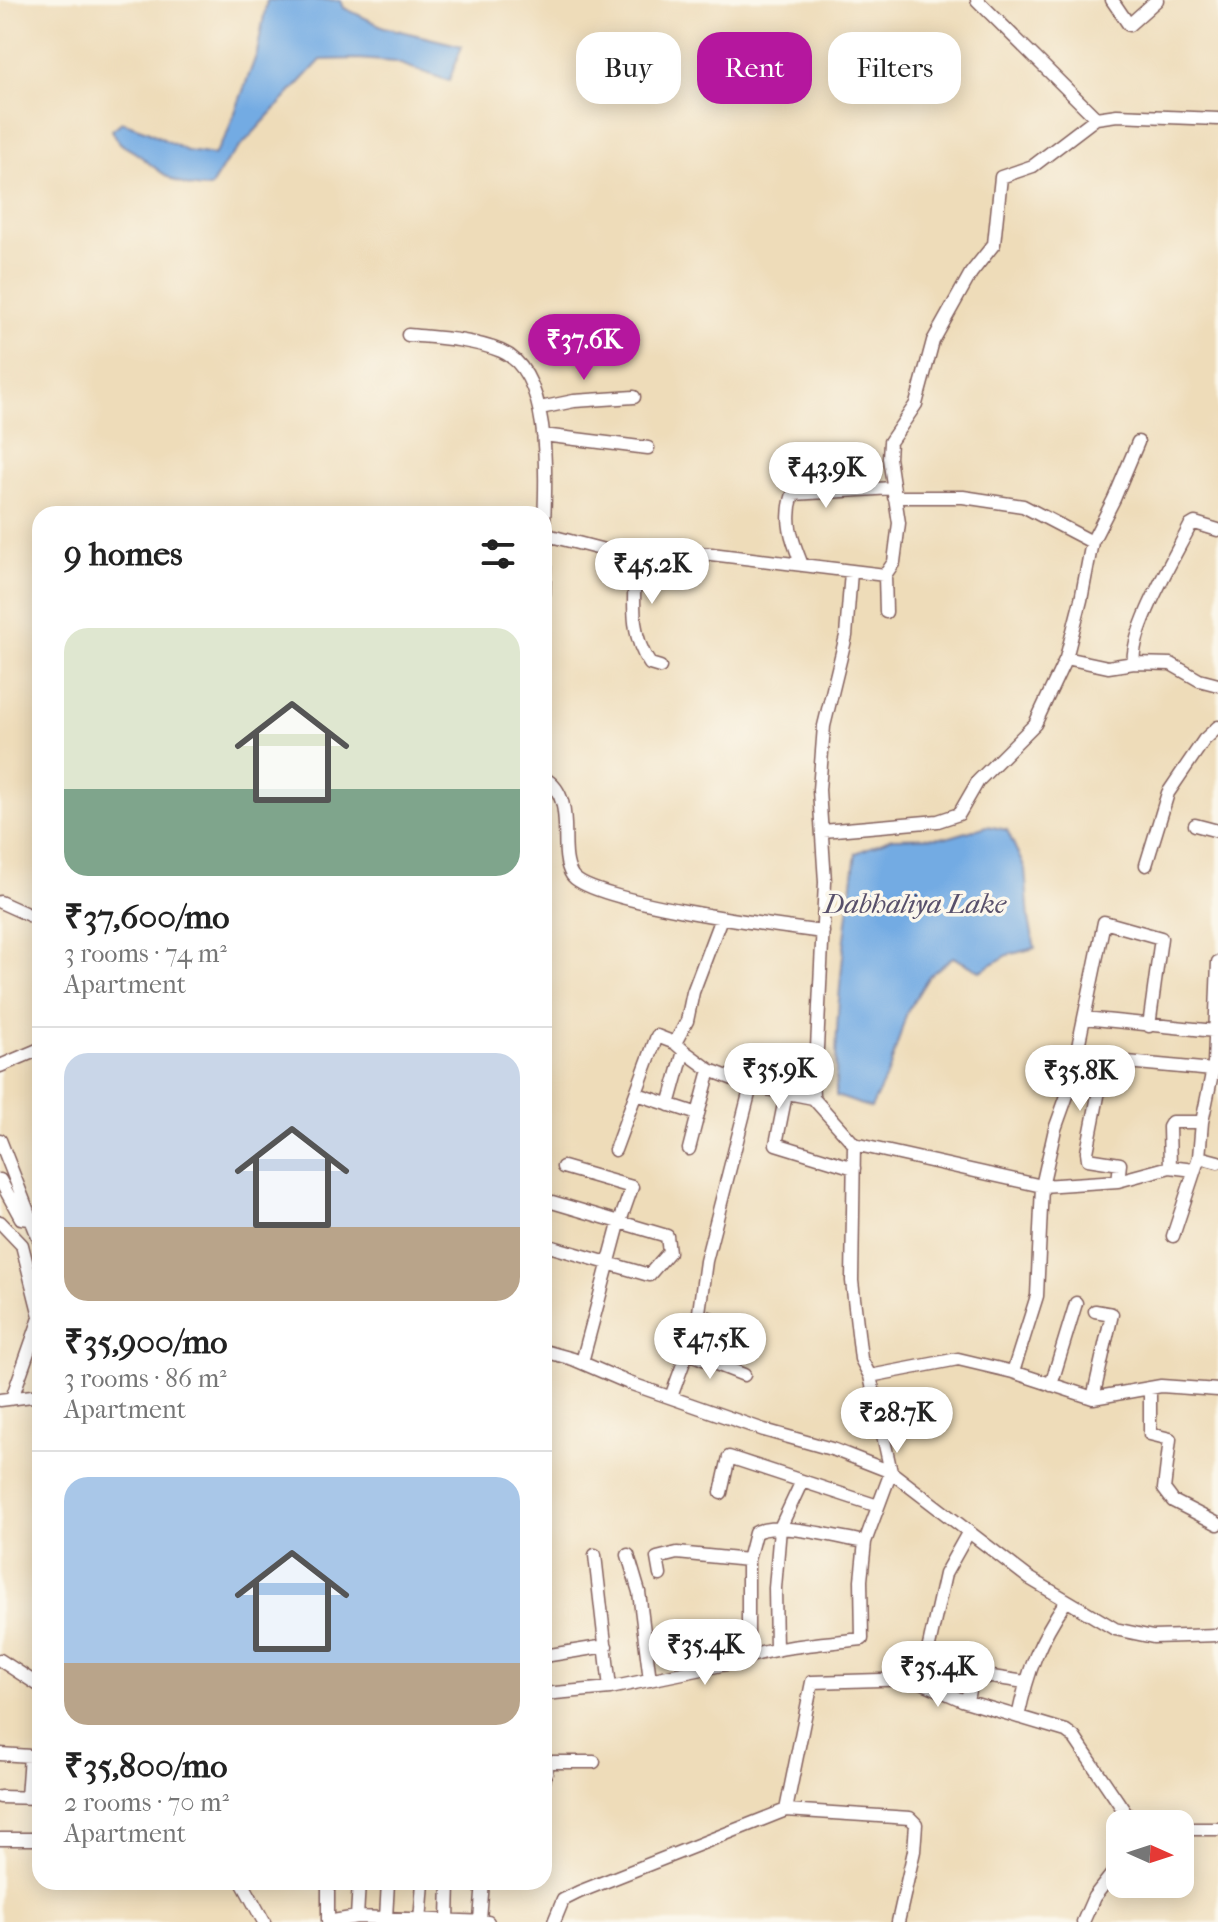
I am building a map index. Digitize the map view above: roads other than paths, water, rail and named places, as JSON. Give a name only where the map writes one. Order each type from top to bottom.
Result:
[{"type":"street","points":[[977,0],[1096,118]]},
{"type":"street","points":[[1112,0],[1129,25],[1157,0]]},
{"type":"street","points":[[886,612],[885,575],[897,551],[899,523],[889,458],[892,436],[916,404],[933,341],[971,273],[994,244],[1001,177],[1033,166],[1096,118],[1117,115],[1218,119]]},
{"type":"street","points":[[408,335],[466,340],[504,351],[523,368],[540,408],[545,506]]},
{"type":"street","points":[[540,408],[574,401],[634,397]]},
{"type":"street","points":[[543,435],[648,448]]},
{"type":"street","points":[[823,831],[938,821],[959,814],[978,781],[1035,724],[1066,658],[1092,542],[1138,442]]},
{"type":"street","points":[[802,565],[789,533],[793,494],[894,492],[963,497],[1023,506],[1092,542]]},
{"type":"street","points":[[1134,663],[1132,654],[1148,609],[1190,526],[1195,523],[1218,530]]},
{"type":"street","points":[[552,529],[635,558],[679,553],[711,554],[885,575]]},
{"type":"street","points":[[635,558],[634,627],[640,650],[650,664],[660,667]]},
{"type":"street","points":[[851,572],[846,636],[824,726],[819,790],[825,882],[813,1098],[854,1144],[1042,1186],[1118,1181],[1170,1167],[1194,1170]]},
{"type":"street","points":[[1066,658],[1108,667],[1134,663],[1171,664],[1199,680],[1218,685]]},
{"type":"street","points":[[1146,865],[1168,793],[1204,740],[1218,727]]},
{"type":"street","points":[[552,784],[557,788],[565,817],[572,877],[591,889],[721,918],[823,932]]},
{"type":"street","points":[[1195,825],[1218,831]]},
{"type":"street","points":[[0,902],[32,916]]},
{"type":"street","points":[[669,1105],[693,992],[721,918]]},
{"type":"street","points":[[1013,1372],[1037,1296],[1042,1186],[1055,1129],[1069,1090],[1104,922],[1161,938],[1149,1026]]},
{"type":"street","points":[[1173,1236],[1192,1184],[1199,1157],[1202,1122],[1214,1089],[1218,962]]},
{"type":"street","points":[[1084,1018],[1215,1031]]},
{"type":"street","points":[[615,1150],[657,1036],[680,1047],[710,1070],[751,1086],[813,1098]]},
{"type":"street","points":[[0,1066],[32,1052]]},
{"type":"street","points":[[1118,1181],[1120,1164],[1088,1159],[1087,1152],[1105,1060],[1213,1070]]},
{"type":"street","points":[[689,1149],[710,1070]]},
{"type":"street","points":[[671,1397],[701,1315],[706,1261],[751,1086]]},
{"type":"street","points":[[637,1094],[698,1114]]},
{"type":"street","points":[[786,1094],[776,1144],[854,1168]]},
{"type":"street","points":[[1170,1167],[1169,1127],[1172,1122],[1202,1122]]},
{"type":"street","points":[[0,1140],[30,1211],[32,1224]]},
{"type":"street","points":[[552,1693],[610,1688],[731,1663],[776,1650],[862,1639],[861,1580],[865,1542],[891,1472],[870,1376],[861,1359],[852,1281],[854,1144]]},
{"type":"street","points":[[1199,1157],[1218,1162]]},
{"type":"street","points":[[563,1167],[632,1187],[582,1362]]},
{"type":"street","points":[[0,1180],[21,1218],[30,1219]]},
{"type":"street","points":[[552,1202],[667,1236],[669,1252],[649,1275],[552,1247]]},
{"type":"street","points":[[0,1222],[22,1245],[32,1285]]},
{"type":"street","points":[[1051,1385],[1076,1303]]},
{"type":"street","points":[[1093,1398],[1112,1314],[1095,1311]]},
{"type":"street","points":[[701,1315],[746,1331]]},
{"type":"street","points":[[32,1336],[6,1399],[32,1396]]},
{"type":"street","points":[[552,1353],[582,1362],[629,1383],[764,1430],[835,1450],[891,1472],[968,1533],[1066,1601],[1115,1629],[1153,1637],[1218,1635]]},
{"type":"street","points":[[688,1353],[744,1375]]},
{"type":"street","points":[[870,1376],[958,1359],[1013,1372],[1093,1398],[1161,1386],[1218,1390]]},
{"type":"street","points":[[1150,1388],[1150,1434],[1170,1439],[1164,1489],[1173,1501],[1218,1524]]},
{"type":"street","points":[[721,1493],[729,1457],[878,1506]]},
{"type":"street","points":[[776,1650],[775,1588],[780,1528],[802,1481]]},
{"type":"street","points":[[748,1656],[748,1560],[752,1538],[757,1530],[780,1528],[865,1542]]},
{"type":"street","points":[[914,1679],[925,1664],[945,1574],[968,1533]]},
{"type":"street","points":[[660,1575],[657,1558],[677,1553],[748,1560]]},
{"type":"street","points":[[595,1555],[610,1688]]},
{"type":"street","points":[[628,1555],[639,1592],[650,1680]]},
{"type":"street","points":[[1018,1717],[1025,1682],[1043,1635],[1066,1601]]},
{"type":"street","points":[[552,1655],[606,1646]]},
{"type":"street","points":[[0,1660],[32,1681]]},
{"type":"street","points":[[967,1701],[972,1674],[1025,1682]]},
{"type":"street","points":[[786,1810],[812,1682],[914,1679],[967,1701],[1066,1731],[1074,1737],[1124,1810]]},
{"type":"street","points":[[0,1754],[30,1756],[32,1784]]},
{"type":"street","points":[[552,1763],[594,1762]]},
{"type":"street","points":[[0,1797],[32,1798]]},
{"type":"street","points":[[554,1922],[563,1900],[579,1892],[786,1810],[910,1818],[916,1824],[914,1851],[898,1922]]},
{"type":"street","points":[[1194,1829],[1218,1829]]},
{"type":"street","points":[[0,1839],[32,1839]]},
{"type":"street","points":[[1083,1922],[1094,1897],[1106,1882]]},
{"type":"street","points":[[246,1890],[264,1922]]},
{"type":"street","points":[[328,1890],[329,1922],[357,1917],[484,1921],[483,1890]]},
{"type":"street","points":[[357,1917],[359,1890]]},
{"type":"street","points":[[386,1918],[388,1890]]},
{"type":"street","points":[[420,1921],[422,1890]]},
{"type":"street","points":[[448,1919],[449,1890]]},
{"type":"water","points":[[267,0],[341,0],[344,8],[384,27],[462,46],[449,81],[395,62],[321,60],[226,162],[210,188],[180,183],[121,144],[112,130],[122,122],[187,151],[214,155],[227,134],[257,53]]},
{"type":"water","name":"Dabhaliya Lake","points":[[987,826],[1007,830],[1025,869],[1035,948],[1008,955],[980,971],[953,957],[929,976],[907,1012],[889,1071],[871,1108],[836,1096],[844,944],[856,853],[892,838],[950,837]]}]
